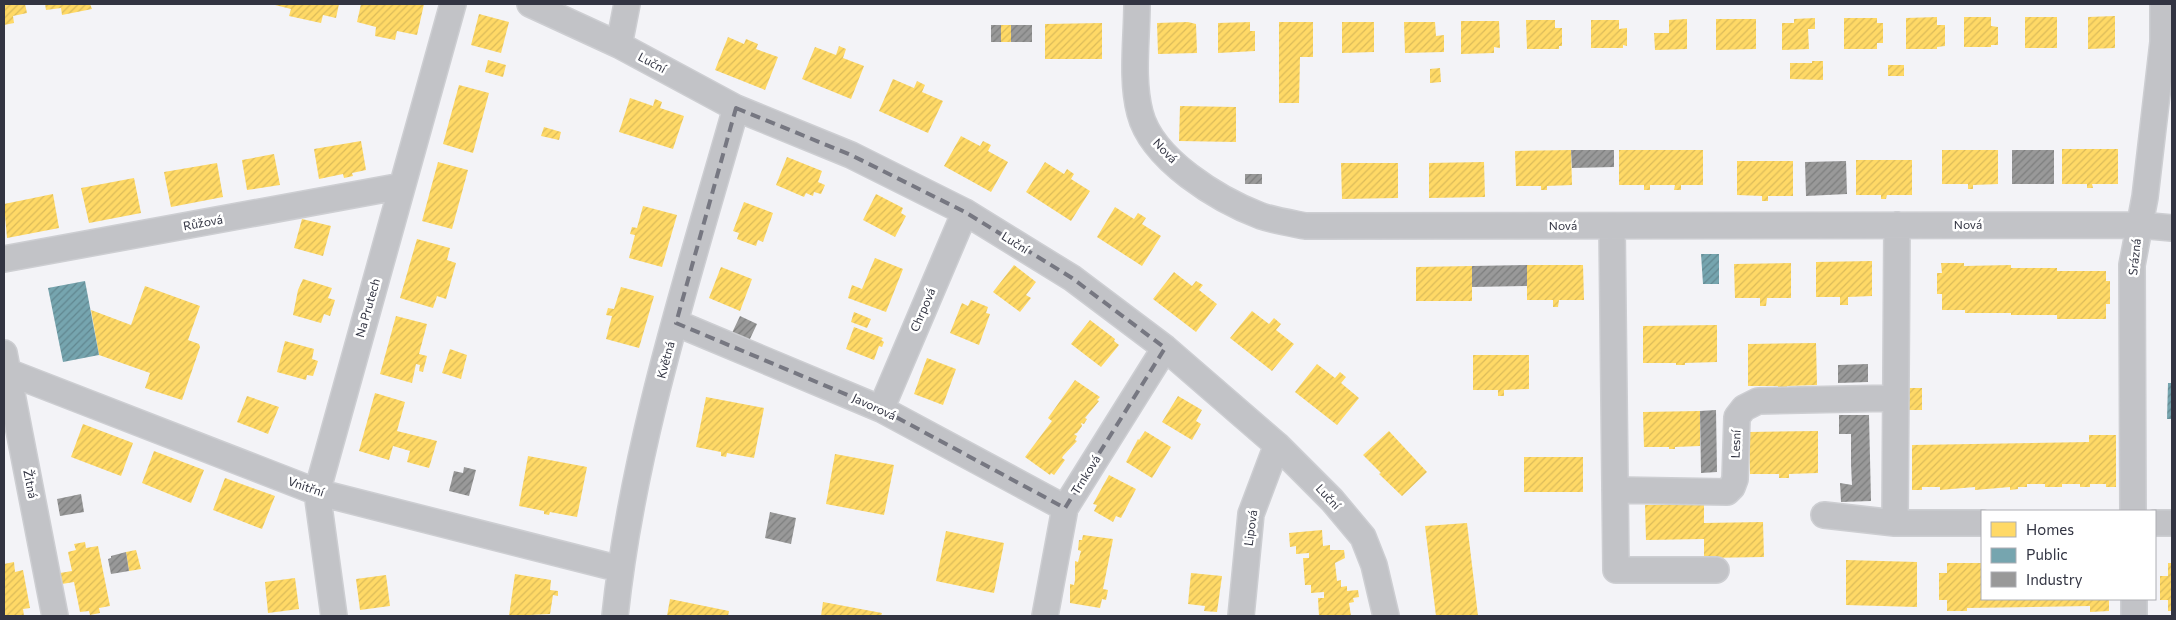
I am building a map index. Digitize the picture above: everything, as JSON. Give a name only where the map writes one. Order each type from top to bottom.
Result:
[{"type":"street","name":"Na Prutech","points":[[334,616],[317,492],[453,4]]},
{"type":"street","name":"Luční","points":[[530,4],[619,45],[736,108],[851,155],[965,212],[1072,278],[1165,348],[1277,445],[1332,500],[1363,537],[1374,565],[1386,616]]},
{"type":"street","points":[[619,45],[627,4]]},
{"type":"street","name":"Nová","points":[[1137,4],[1136,94],[1146,129],[1164,153],[1204,185],[1234,204],[1281,222],[1306,226],[2139,225],[2172,228]]},
{"type":"street","name":"Srázná","points":[[2133,510],[2132,265],[2164,42],[2163,4]]},
{"type":"street","name":"Květná","points":[[615,616],[620,569],[652,413],[736,108]]},
{"type":"street","name":"Růžová","points":[[4,259],[402,186]]},
{"type":"street","name":"Chrpová","points":[[881,409],[965,212]]},
{"type":"street","points":[[1895,523],[1897,225]]},
{"type":"street","points":[[1612,226],[1616,570],[1716,570]]},
{"type":"street","name":"Javorová","points":[[676,323],[881,409],[1065,508]]},
{"type":"street","name":"Trnková","points":[[1044,616],[1065,508],[1165,348]]},
{"type":"street","name":"Vnitřní","points":[[5,366],[317,492],[620,569]]},
{"type":"street","name":"Žitná","points":[[5,366],[55,616]]},
{"type":"street","name":"Lesní","points":[[1615,490],[1727,492],[1732,487],[1735,479],[1736,417],[1744,408],[1758,401],[1896,398]]},
{"type":"street","name":"Lipová","points":[[1241,616],[1251,514],[1277,445]]},
{"type":"street","points":[[1824,515],[1895,523],[1981,523]]},
{"type":"street","points":[[2156,523],[2172,523]]},
{"type":"street","points":[[2134,600],[2134,616]]},
{"type":"highlighted area","points":[[736,108],[851,155],[965,212],[1072,278],[1165,348],[1065,508],[881,409],[676,323]]},
{"type":"building: Homes","points":[[4,4],[25,4],[27,13],[13,16],[14,23],[4,25]]},
{"type":"building: Homes","points":[[45,4],[90,4],[92,9],[62,15],[61,8],[46,10]]},
{"type":"building: Homes","points":[[271,4],[339,4],[336,18],[323,15],[321,23],[289,16],[291,9]]},
{"type":"building: Homes","points":[[361,4],[424,4],[417,35],[397,31],[395,40],[375,36],[376,27],[357,22]]},
{"type":"building: Homes","points":[[479,14],[509,22],[501,53],[471,45]]},
{"type":"building: Homes","points":[[2115,16],[2115,48],[2088,49],[2088,17]]},
{"type":"building: Homes","points":[[1937,17],[1937,25],[1945,25],[1945,46],[1937,47],[1937,49],[1906,49],[1906,18]]},
{"type":"building: Homes","points":[[1964,17],[1991,17],[1991,26],[1998,27],[1998,45],[1991,45],[1991,47],[1964,47]]},
{"type":"building: Homes","points":[[2025,17],[2057,17],[2057,48],[2025,48]]},
{"type":"building: Homes","points":[[1815,18],[1815,29],[1808,29],[1809,49],[1782,50],[1782,23],[1794,23],[1794,19]]},
{"type":"building: Homes","points":[[1844,18],[1877,18],[1877,23],[1883,23],[1883,43],[1877,43],[1877,49],[1844,49]]},
{"type":"building: Homes","points":[[1687,19],[1687,49],[1655,50],[1654,33],[1669,33],[1669,20]]},
{"type":"building: Homes","points":[[1716,19],[1756,19],[1756,49],[1716,50]]},
{"type":"building: Homes","points":[[1526,20],[1555,20],[1555,28],[1562,28],[1562,46],[1559,46],[1559,49],[1527,49]]},
{"type":"building: Homes","points":[[1591,20],[1619,20],[1619,29],[1627,28],[1627,46],[1623,45],[1623,48],[1591,48]]},
{"type":"building: Homes","points":[[1461,21],[1499,21],[1500,48],[1494,47],[1494,53],[1461,54]]},
{"type":"building: Homes","points":[[1188,22],[1196,24],[1197,53],[1158,54],[1157,23]]},
{"type":"building: Homes","points":[[1250,22],[1250,31],[1255,31],[1255,51],[1218,53],[1218,23]]},
{"type":"building: Homes","points":[[1279,22],[1313,22],[1313,57],[1300,57],[1299,103],[1279,103]]},
{"type":"building: Homes","points":[[1342,22],[1374,22],[1374,52],[1342,53]]},
{"type":"building: Homes","points":[[1404,22],[1435,22],[1436,36],[1444,35],[1444,52],[1405,53]]},
{"type":"building: Homes","points":[[1102,23],[1102,59],[1045,59],[1045,24]]},
{"type":"building: Homes","points":[[1001,25],[1011,25],[1011,42],[1001,42]]},
{"type":"building: Homes","points":[[728,37],[744,44],[746,39],[758,44],[756,49],[778,57],[765,90],[715,70]]},
{"type":"building: Homes","points":[[839,46],[846,49],[843,58],[864,66],[851,99],[802,79],[815,47],[836,55]]},
{"type":"building: Homes","points":[[488,60],[506,65],[503,77],[485,72]]},
{"type":"building: Homes","points":[[1812,61],[1823,61],[1823,80],[1790,79],[1790,63],[1812,63]]},
{"type":"building: Homes","points":[[1888,65],[1904,65],[1904,76],[1888,76]]},
{"type":"building: Homes","points":[[1440,68],[1441,82],[1430,83],[1430,69]]},
{"type":"building: Homes","points":[[893,79],[914,88],[917,81],[925,85],[922,92],[943,101],[928,133],[879,111]]},
{"type":"building: Homes","points":[[459,85],[489,93],[473,153],[443,144]]},
{"type":"building: Homes","points":[[630,98],[653,106],[655,99],[662,102],[660,108],[684,116],[673,149],[619,132]]},
{"type":"building: Homes","points":[[1180,106],[1236,107],[1236,142],[1179,141]]},
{"type":"building: Homes","points":[[544,127],[561,132],[559,140],[541,136]]},
{"type":"building: Homes","points":[[961,136],[980,146],[983,141],[991,145],[988,151],[1008,162],[991,192],[944,166]]},
{"type":"building: Homes","points":[[361,141],[366,170],[352,173],[353,176],[344,178],[343,174],[319,179],[314,149]]},
{"type":"building: Homes","points":[[2062,149],[2118,149],[2118,184],[2092,184],[2093,188],[2087,188],[2087,184],[2062,184]]},
{"type":"building: Homes","points":[[1571,150],[1572,185],[1547,186],[1547,190],[1541,190],[1541,186],[1516,186],[1515,151]]},
{"type":"building: Homes","points":[[1619,150],[1703,150],[1703,185],[1681,185],[1681,190],[1674,190],[1675,185],[1650,185],[1650,190],[1644,190],[1644,185],[1619,185]]},
{"type":"building: Homes","points":[[1942,150],[1998,150],[1998,184],[1973,185],[1973,189],[1968,189],[1968,184],[1942,184]]},
{"type":"building: Homes","points":[[274,154],[280,185],[247,190],[242,160]]},
{"type":"building: Homes","points":[[787,157],[822,171],[818,182],[825,185],[821,194],[814,192],[813,196],[806,193],[804,197],[776,185]]},
{"type":"building: Homes","points":[[1856,160],[1912,160],[1912,195],[1887,195],[1886,199],[1881,199],[1881,195],[1856,195]]},
{"type":"building: Homes","points":[[1737,161],[1793,161],[1793,196],[1768,196],[1768,201],[1762,201],[1762,196],[1737,195]]},
{"type":"building: Homes","points":[[438,162],[468,170],[452,229],[422,221]]},
{"type":"building: Homes","points":[[1045,162],[1064,174],[1067,169],[1074,174],[1071,179],[1090,191],[1071,221],[1026,192]]},
{"type":"building: Homes","points":[[1484,162],[1485,197],[1429,198],[1429,163]]},
{"type":"building: Homes","points":[[217,163],[223,197],[171,207],[164,172]]},
{"type":"building: Homes","points":[[1341,163],[1398,163],[1398,198],[1342,199]]},
{"type":"building: Homes","points":[[134,178],[141,213],[89,223],[81,188]]},
{"type":"building: Homes","points":[[53,194],[59,228],[7,238],[4,204]]},
{"type":"building: Homes","points":[[876,194],[903,208],[901,213],[906,216],[895,237],[863,220]]},
{"type":"building: Homes","points":[[744,202],[773,213],[763,242],[758,240],[756,246],[737,239],[739,233],[733,231]]},
{"type":"building: Homes","points":[[643,206],[677,215],[662,267],[629,258],[635,235],[630,234],[632,227],[637,228]]},
{"type":"building: Homes","points":[[1115,207],[1134,219],[1138,213],[1146,218],[1142,224],[1161,236],[1142,266],[1097,237]]},
{"type":"building: Homes","points":[[302,219],[331,226],[323,256],[294,248]]},
{"type":"building: Homes","points":[[417,239],[450,248],[447,260],[456,263],[446,299],[437,296],[433,308],[400,298]]},
{"type":"building: Homes","points":[[875,258],[903,269],[886,312],[848,298],[852,285],[862,289]]},
{"type":"building: Homes","points":[[1872,261],[1872,296],[1848,297],[1848,305],[1840,305],[1840,297],[1816,297],[1816,262]]},
{"type":"building: Homes","points":[[1791,263],[1791,298],[1767,298],[1766,306],[1760,306],[1760,298],[1735,298],[1734,264]]},
{"type":"building: Homes","points":[[1941,263],[1964,263],[1964,266],[2011,265],[2011,268],[2057,268],[2057,271],[2106,271],[2106,281],[2110,281],[2110,304],[2106,304],[2106,319],[2057,319],[2057,315],[1965,313],[1965,310],[1942,310],[1942,294],[1937,294],[1937,273],[1942,273]]},
{"type":"building: Homes","points":[[1014,265],[1036,282],[1026,295],[1031,298],[1020,312],[993,292]]},
{"type":"building: Homes","points":[[1527,265],[1583,265],[1584,300],[1559,300],[1558,307],[1553,307],[1553,300],[1527,300]]},
{"type":"building: Homes","points":[[1472,266],[1472,301],[1416,301],[1416,267]]},
{"type":"building: Homes","points":[[721,267],[752,279],[740,311],[709,298]]},
{"type":"building: Homes","points":[[1174,272],[1192,286],[1196,281],[1203,285],[1199,290],[1217,304],[1196,332],[1153,299]]},
{"type":"building: Homes","points":[[303,279],[332,288],[328,298],[335,300],[330,316],[324,314],[321,323],[293,315],[298,290]]},
{"type":"building: Homes","points":[[145,286],[200,306],[188,340],[199,344],[200,347],[182,400],[145,388],[150,373],[99,355],[91,310],[131,325]]},
{"type":"building: Homes","points":[[621,287],[654,296],[639,348],[606,339],[612,316],[606,315],[608,308],[614,309]]},
{"type":"building: Homes","points":[[971,300],[988,307],[986,313],[990,314],[979,345],[950,333],[962,303],[968,306]]},
{"type":"building: Homes","points":[[1252,311],[1269,324],[1274,318],[1281,324],[1276,330],[1294,344],[1272,371],[1230,338]]},
{"type":"building: Homes","points":[[854,312],[871,319],[867,328],[851,322]]},
{"type":"building: Homes","points":[[396,316],[427,324],[419,354],[427,356],[423,372],[419,371],[420,365],[416,364],[412,383],[380,374]]},
{"type":"building: Homes","points":[[1090,320],[1115,339],[1114,341],[1119,345],[1101,367],[1071,344]]},
{"type":"building: Homes","points":[[1717,325],[1717,362],[1685,363],[1685,365],[1676,365],[1676,363],[1643,363],[1643,326]]},
{"type":"building: Homes","points":[[854,327],[883,338],[881,340],[884,342],[882,347],[879,346],[874,360],[846,349]]},
{"type":"building: Homes","points":[[285,341],[314,349],[312,359],[318,361],[313,376],[307,375],[306,380],[277,372]]},
{"type":"building: Homes","points":[[1816,343],[1817,385],[1787,386],[1787,390],[1778,391],[1778,386],[1748,386],[1748,344]]},
{"type":"building: Homes","points":[[450,349],[467,355],[461,379],[442,373]]},
{"type":"building: Homes","points":[[1473,355],[1529,355],[1529,389],[1504,390],[1504,396],[1498,396],[1498,390],[1473,390]]},
{"type":"building: Homes","points":[[927,358],[956,369],[943,405],[914,394]]},
{"type":"building: Homes","points":[[1317,364],[1335,378],[1340,372],[1346,377],[1341,383],[1359,398],[1337,425],[1295,392]]},
{"type":"building: Homes","points":[[1075,380],[1100,397],[1097,400],[1099,401],[1085,418],[1087,419],[1084,424],[1081,423],[1082,426],[1074,434],[1077,436],[1075,440],[1077,441],[1063,456],[1062,458],[1065,460],[1054,475],[1051,473],[1050,475],[1025,457],[1052,421],[1048,418]]},
{"type":"building: Homes","points":[[1902,388],[1922,388],[1922,410],[1903,410]]},
{"type":"building: Homes","points":[[375,393],[405,402],[397,431],[437,441],[429,468],[407,462],[410,451],[393,446],[389,460],[359,451]]},
{"type":"building: Homes","points":[[247,396],[279,407],[268,434],[237,422]]},
{"type":"building: Homes","points":[[1178,396],[1202,410],[1196,421],[1201,424],[1192,440],[1162,422]]},
{"type":"building: Homes","points":[[706,397],[764,408],[754,458],[727,453],[726,457],[721,456],[721,452],[696,447]]},
{"type":"building: Homes","points":[[1700,411],[1700,446],[1675,447],[1675,449],[1669,449],[1669,447],[1644,447],[1643,412]]},
{"type":"building: Homes","points":[[83,424],[133,443],[121,476],[71,457]]},
{"type":"building: Homes","points":[[1145,431],[1171,447],[1152,478],[1126,462],[1138,439]]},
{"type":"building: Homes","points":[[1389,431],[1427,472],[1402,496],[1379,474],[1381,473],[1363,455]]},
{"type":"building: Homes","points":[[1818,431],[1818,473],[1789,474],[1789,478],[1779,478],[1779,474],[1750,474],[1749,432]]},
{"type":"building: Homes","points":[[2089,435],[2116,435],[2116,487],[2106,487],[2106,484],[2090,484],[2090,487],[2080,487],[2080,484],[2062,484],[2062,487],[2045,487],[2045,484],[2027,484],[2027,487],[2018,487],[2018,489],[2010,490],[2010,487],[1940,490],[1940,487],[1922,487],[1922,490],[1912,490],[1912,445],[2089,442]]},
{"type":"building: Homes","points":[[154,451],[204,470],[191,503],[142,483]]},
{"type":"building: Homes","points":[[835,454],[894,465],[884,515],[826,504]]},
{"type":"building: Homes","points":[[528,456],[587,467],[577,517],[550,512],[549,515],[544,514],[544,511],[519,506]]},
{"type":"building: Homes","points":[[1524,457],[1583,457],[1583,492],[1524,492]]},
{"type":"building: Homes","points":[[1109,475],[1136,489],[1121,518],[1116,516],[1113,522],[1094,511],[1097,505],[1093,504]]},
{"type":"building: Homes","points":[[225,478],[275,496],[262,529],[213,510]]},
{"type":"building: Homes","points":[[1645,505],[1704,505],[1704,523],[1763,522],[1764,557],[1704,558],[1704,539],[1646,540]]},
{"type":"building: Homes","points":[[1467,523],[1478,616],[1436,616],[1425,526]]},
{"type":"building: Homes","points":[[1322,530],[1323,546],[1330,545],[1330,550],[1344,550],[1345,558],[1335,563],[1337,581],[1341,580],[1341,587],[1347,586],[1347,591],[1358,590],[1359,597],[1353,598],[1354,602],[1349,603],[1351,616],[1319,616],[1318,598],[1324,598],[1324,592],[1311,593],[1311,585],[1305,585],[1303,558],[1309,558],[1309,553],[1296,554],[1296,546],[1290,547],[1289,533]]},
{"type":"building: Homes","points":[[946,531],[1004,543],[994,593],[936,581]]},
{"type":"building: Homes","points":[[1083,535],[1113,539],[1103,589],[1108,590],[1106,600],[1102,599],[1100,608],[1070,603],[1070,584],[1074,585],[1075,561],[1078,562],[1081,551],[1078,550],[1079,540],[1082,540]]},
{"type":"building: Homes","points":[[85,542],[86,548],[98,546],[110,606],[99,608],[100,613],[90,615],[89,611],[80,612],[74,582],[62,584],[60,573],[72,571],[68,552],[76,550],[74,544]]},
{"type":"building: Homes","points":[[136,550],[141,569],[129,571],[126,552]]},
{"type":"building: Homes","points":[[1846,560],[1917,562],[1917,607],[1846,605]]},
{"type":"building: Homes","points":[[14,562],[15,572],[23,570],[30,608],[23,609],[24,616],[4,616],[4,564]]},
{"type":"building: Homes","points":[[1947,563],[1981,563],[1981,600],[2109,600],[2109,611],[2090,612],[2090,606],[1967,608],[1967,611],[1947,611],[1947,600],[1939,600],[1939,573],[1947,573]]},
{"type":"building: Homes","points":[[2168,563],[2172,563],[2172,611],[2168,611],[2168,600],[2160,600],[2160,576],[2168,576]]},
{"type":"building: Homes","points":[[1191,573],[1222,576],[1217,612],[1204,611],[1205,606],[1188,604]]},
{"type":"building: Homes","points":[[515,574],[551,580],[550,590],[558,591],[558,596],[553,595],[550,614],[509,616]]},
{"type":"building: Homes","points":[[386,575],[390,606],[360,610],[356,579]]},
{"type":"building: Homes","points":[[295,578],[299,609],[268,613],[265,582]]},
{"type":"building: Homes","points":[[670,599],[729,611],[728,616],[667,616]]},
{"type":"building: Homes","points":[[823,602],[882,613],[881,616],[821,616]]},
{"type":"building: Public","points":[[1701,254],[1719,254],[1719,284],[1703,284]]},
{"type":"building: Public","points":[[85,281],[99,355],[63,362],[48,288]]},
{"type":"building: Public","points":[[2168,383],[2172,383],[2172,419],[2167,419]]},
{"type":"building: Industry","points":[[991,25],[1001,25],[1001,42],[991,42]]},
{"type":"building: Industry","points":[[1011,25],[1032,25],[1032,42],[1011,42]]},
{"type":"building: Industry","points":[[1571,150],[1614,150],[1614,167],[1572,168]]},
{"type":"building: Industry","points":[[2012,150],[2054,150],[2054,184],[2012,184]]},
{"type":"building: Industry","points":[[1846,161],[1847,194],[1806,196],[1805,162]]},
{"type":"building: Industry","points":[[1245,174],[1262,174],[1262,184],[1245,184]]},
{"type":"building: Industry","points":[[1527,265],[1527,286],[1472,287],[1472,266]]},
{"type":"building: Industry","points":[[740,316],[757,324],[749,341],[732,333]]},
{"type":"building: Industry","points":[[1868,364],[1868,382],[1838,383],[1838,365]]},
{"type":"building: Industry","points":[[1716,410],[1717,472],[1701,473],[1700,411]]},
{"type":"building: Industry","points":[[1839,415],[1869,415],[1871,501],[1841,502],[1840,483],[1852,485],[1851,434],[1839,434]]},
{"type":"building: Industry","points":[[464,467],[476,470],[469,496],[449,491],[454,471],[463,473]]},
{"type":"building: Industry","points":[[81,494],[84,512],[60,516],[57,499]]},
{"type":"building: Industry","points":[[770,512],[796,518],[791,544],[765,538]]},
{"type":"building: Industry","points":[[126,552],[129,571],[111,574],[108,559],[111,556]]}]
